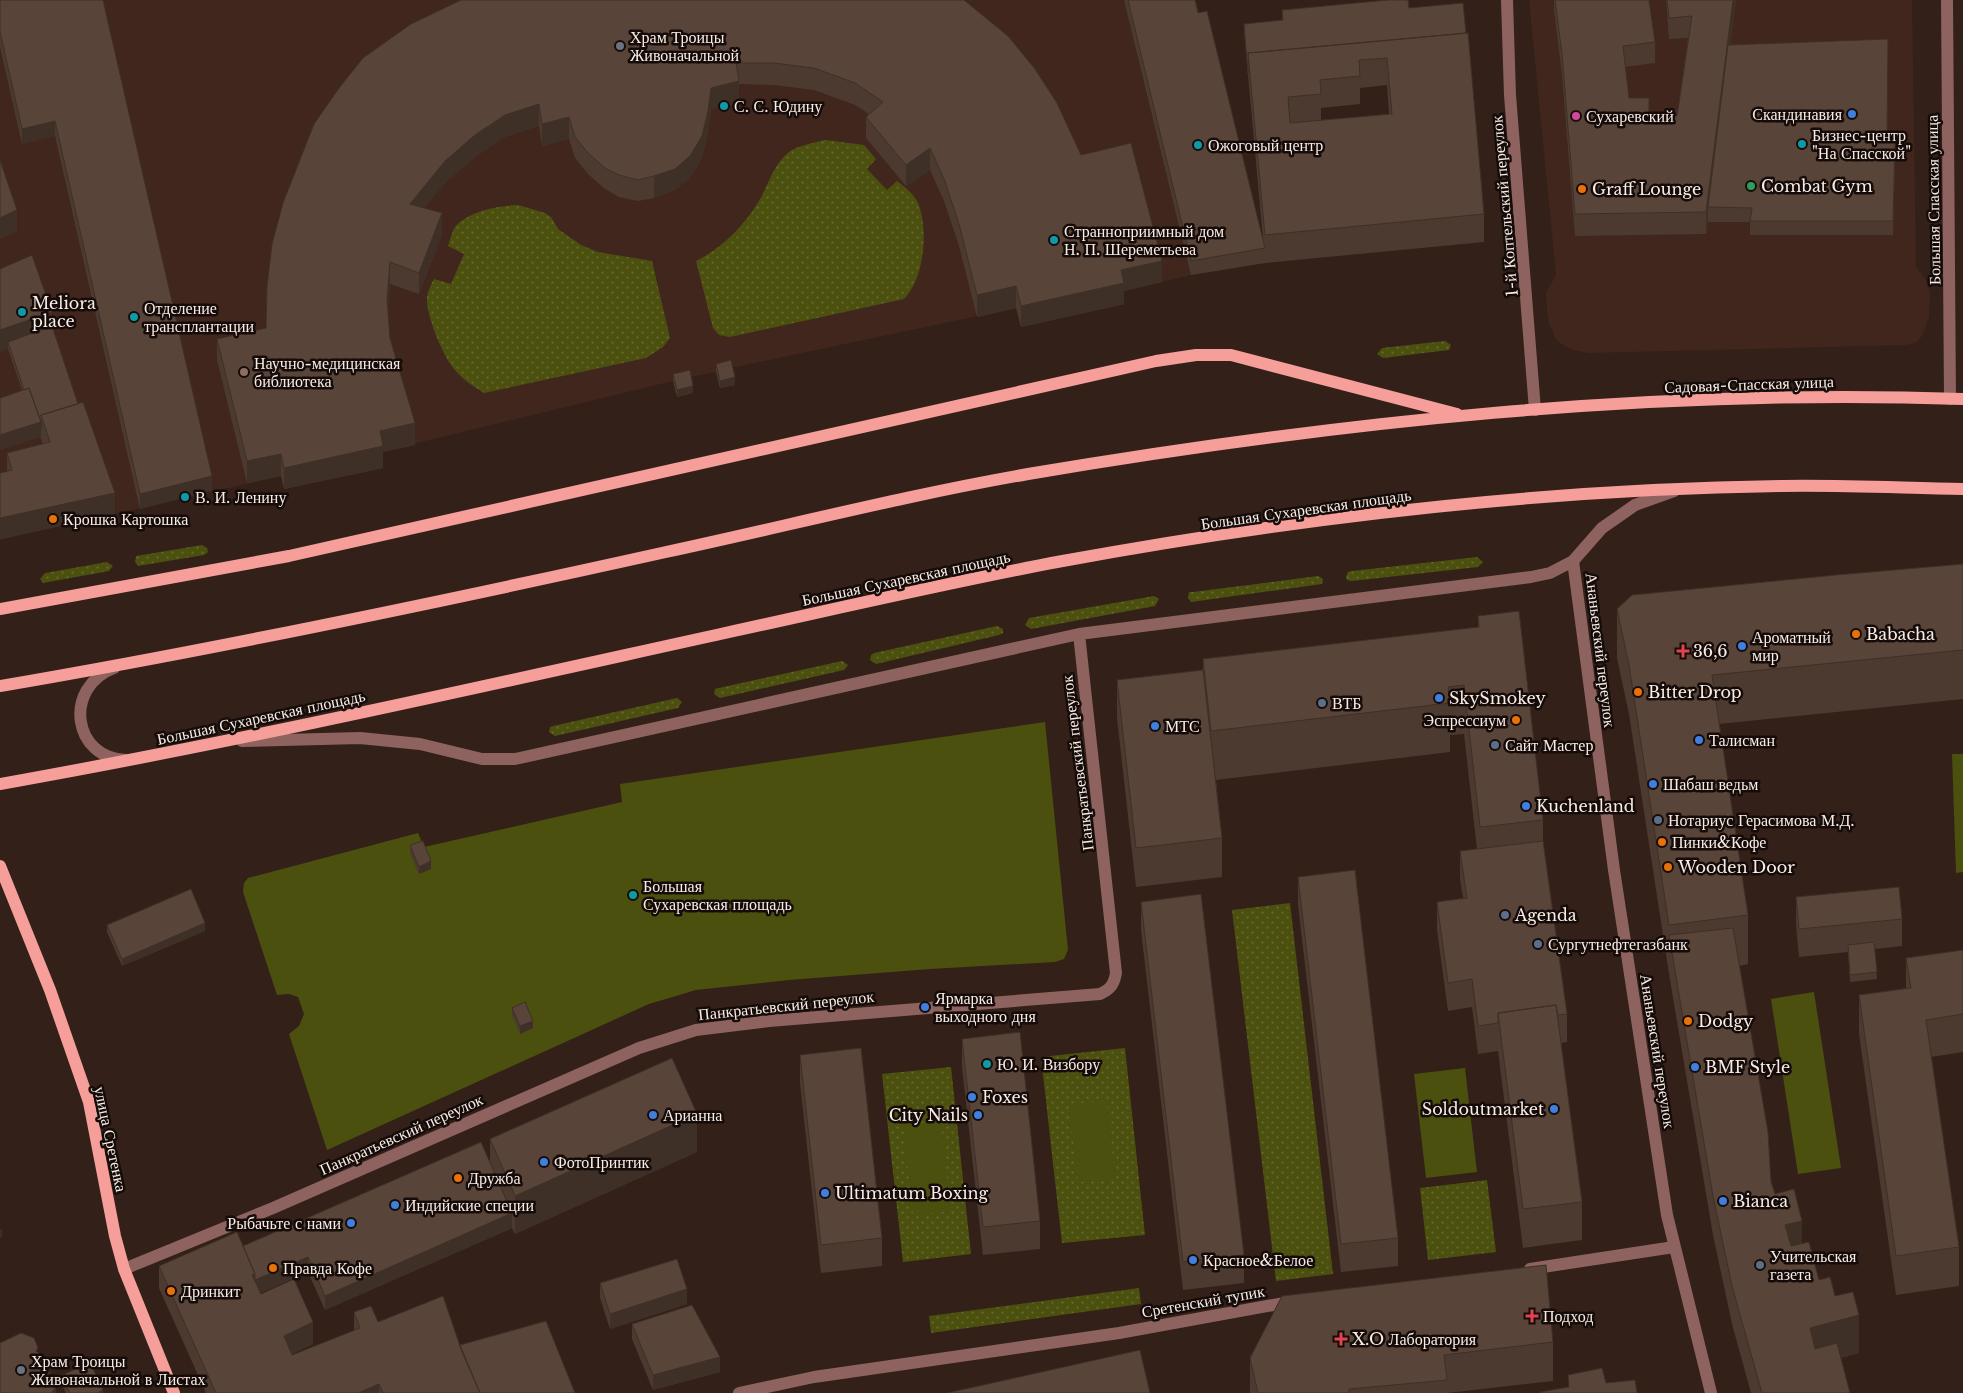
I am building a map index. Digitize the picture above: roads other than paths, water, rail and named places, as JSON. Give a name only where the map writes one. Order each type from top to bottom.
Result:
[{"type":"main road","points":[[0,609],[289,556],[999,396],[1196,355],[1231,355],[1464,416]]},
{"type":"main road","name":"Садовая-Спасская улица","points":[[1535,410],[1754,397],[1956,399]]},
{"type":"main road","points":[[0,686],[118,666],[446,600],[1023,475],[1212,445],[1338,428],[1535,410]]},
{"type":"main road","points":[[1676,490],[1784,486],[1963,489]]},
{"type":"main road","name":"Большая Сухаревская площадь","points":[[0,784],[231,741],[912,592],[1058,562],[1221,536],[1390,513],[1560,496],[1676,490]]},
{"type":"main road","name":"улица Сретенка","points":[[0,866],[50,990],[89,1102],[115,1236],[124,1270],[174,1393]]},
{"type":"street","name":"1-й Коптельский переулок","points":[[1507,0],[1510,95],[1535,410]]},
{"type":"street","name":"Большая Спасская улица","points":[[1947,0],[1956,399]]},
{"type":"street","points":[[231,741],[360,738],[420,744],[482,759],[516,759],[1079,634],[1531,577],[1550,572],[1573,561],[1602,528],[1635,505],[1676,490]]},
{"type":"street","name":"Ананьевский переулок","points":[[1573,561],[1628,962],[1667,1215],[1711,1393]]},
{"type":"street","name":"Панкратьевский переулок","points":[[124,1270],[272,1208],[639,1048],[696,1030],[769,1021],[1100,994],[1108,990],[1114,983],[1116,973],[1079,634]]},
{"type":"street","points":[[118,666],[103,672],[90,683],[82,697],[79,713],[82,729],[90,743],[103,754],[118,760],[135,760]]},
{"type":"street","points":[[1520,1270],[1674,1247]]},
{"type":"street","name":"Сретенский тупик","points":[[739,1393],[814,1377],[1119,1333],[1305,1300]]},
{"type":"place","name":"Храм Троицы Живоначальной","points":[[620,46]]},
{"type":"place","name":"С. С. Юдину","points":[[724,106]]},
{"type":"place","name":"Скандинавия","points":[[1852,114]]},
{"type":"place","name":"Сухаревский","points":[[1576,116]]},
{"type":"place","name":"Бизнес-центр \"На Спасской\"","points":[[1802,144]]},
{"type":"place","name":"Ожоговый центр","points":[[1198,145]]},
{"type":"place","name":"Combat Gym","points":[[1751,186]]},
{"type":"place","name":"Graff Lounge","points":[[1582,189]]},
{"type":"place","name":"Странноприимный дом Н. П. Шереметьева","points":[[1054,240]]},
{"type":"place","name":"Meliora place","points":[[22,312]]},
{"type":"place","name":"Отделение трансплантации","points":[[134,317]]},
{"type":"place","name":"Научно-медицинская библиотека","points":[[244,372]]},
{"type":"place","name":"В. И. Ленину","points":[[185,497]]},
{"type":"place","name":"Крошка Картошка","points":[[53,519]]},
{"type":"place","name":"Babacha","points":[[1856,634]]},
{"type":"place","name":"Ароматный мир","points":[[1742,646]]},
{"type":"place","name":"36,6","points":[[1683,651]]},
{"type":"place","name":"Bitter Drop","points":[[1638,692]]},
{"type":"place","name":"SkySmokey","points":[[1439,698]]},
{"type":"place","name":"ВТБ","points":[[1322,703]]},
{"type":"place","name":"Эспрессиум","points":[[1516,720]]},
{"type":"place","name":"МТС","points":[[1155,726]]},
{"type":"place","name":"Талисман","points":[[1699,740]]},
{"type":"place","name":"Сайт Мастер","points":[[1495,745]]},
{"type":"place","name":"Шабаш ведьм","points":[[1653,784]]},
{"type":"place","name":"Kuchenland","points":[[1526,806]]},
{"type":"place","name":"Нотариус Герасимова М.Д.","points":[[1658,820]]},
{"type":"place","name":"Пинки&Кофе","points":[[1662,842]]},
{"type":"place","name":"Wooden Door","points":[[1668,867]]},
{"type":"place","name":"Большая Сухаревская площадь","points":[[633,895]]},
{"type":"place","name":"Agenda","points":[[1505,915]]},
{"type":"place","name":"Сургутнефтегазбанк","points":[[1538,944]]},
{"type":"place","name":"Ярмарка выходного дня","points":[[925,1007]]},
{"type":"place","name":"Dodgy","points":[[1688,1021]]},
{"type":"place","name":"Ю. И. Визбору","points":[[987,1064]]},
{"type":"place","name":"BMF Style","points":[[1695,1067]]},
{"type":"place","name":"Foxes","points":[[972,1097]]},
{"type":"place","name":"Soldoutmarket","points":[[1554,1109]]},
{"type":"place","name":"Арианна","points":[[653,1115]]},
{"type":"place","name":"City Nails","points":[[978,1115]]},
{"type":"place","name":"ФотоПринтик","points":[[544,1162]]},
{"type":"place","name":"Дружба","points":[[458,1178]]},
{"type":"place","name":"Ultimatum Boxing","points":[[825,1193]]},
{"type":"place","name":"Bianca","points":[[1723,1201]]},
{"type":"place","name":"Индийские специи","points":[[395,1205]]},
{"type":"place","name":"Рыбачьте с нами","points":[[351,1223]]},
{"type":"place","name":"Красное&Белое","points":[[1193,1260]]},
{"type":"place","name":"Учительская газета","points":[[1760,1265]]},
{"type":"place","name":"Правда Кофе","points":[[273,1268]]},
{"type":"place","name":"Дринкит","points":[[171,1291]]},
{"type":"place","name":"Подход","points":[[1532,1316]]},
{"type":"place","name":"X.O Лаборатория","points":[[1341,1339]]},
{"type":"place","name":"Храм Троицы Живоначальной в Листах","points":[[21,1370]]}]
